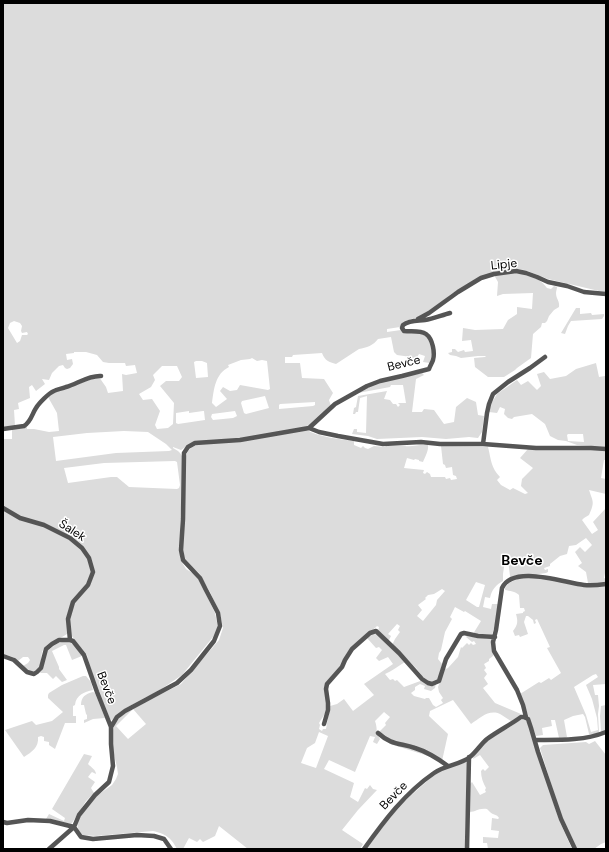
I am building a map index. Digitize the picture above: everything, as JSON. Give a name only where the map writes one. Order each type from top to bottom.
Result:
[{"type":"street","name":"Lipje","points":[[414,320],[429,313],[458,292],[481,278],[494,274],[516,271],[584,292],[606,294]]},
{"type":"street","points":[[414,320],[425,320],[450,313]]},
{"type":"street","name":"Bevče","points":[[309,428],[335,404],[366,386],[380,380],[429,369],[434,359],[433,344],[431,339],[427,334],[404,331],[402,328],[403,325],[414,320]]},
{"type":"street","points":[[483,444],[487,413],[493,394],[545,357]]},
{"type":"street","points":[[3,429],[27,425],[36,408],[53,391],[66,388],[86,379],[101,376]]},
{"type":"street","points":[[111,727],[117,717],[125,711],[178,683],[191,670],[214,641],[220,626],[218,613],[200,578],[183,560],[180,550],[183,519],[184,453],[188,447],[195,443],[240,440],[309,428],[319,432],[383,444],[421,442],[440,444],[483,444],[536,448],[606,449]]},
{"type":"street","name":"Šalek","points":[[3,508],[20,518],[44,525],[70,538],[82,548],[89,558],[93,572],[88,585],[74,602],[68,619],[70,640]]},
{"type":"street","points":[[575,849],[561,819],[523,705],[517,690],[494,651],[493,642],[500,611],[502,588],[504,584],[511,579],[526,576],[546,577],[584,585],[606,584]]},
{"type":"street","points":[[324,724],[328,710],[327,684],[342,666],[352,649],[370,633],[376,631],[399,653],[422,679],[432,684],[439,681],[446,658],[464,632],[478,636],[494,637]]},
{"type":"street","points":[[3,656],[14,660],[27,672],[34,674],[41,668],[46,649],[60,640],[70,640]]},
{"type":"street","name":"Bevče","points":[[70,640],[78,646],[84,655],[96,692],[111,727],[111,744],[114,766],[109,782],[95,795],[79,815],[74,827]]},
{"type":"street","name":"Bevče","points":[[364,849],[384,821],[412,791],[434,773],[471,756],[487,740],[521,718],[526,717]]},
{"type":"street","points":[[535,740],[572,739],[594,736],[606,732]]},
{"type":"street","points":[[378,733],[384,739],[392,743],[429,753],[448,766]]},
{"type":"street","points":[[467,849],[469,757]]},
{"type":"street","points":[[3,822],[7,823],[28,820],[50,821],[74,827],[81,837],[93,839],[137,834],[154,836],[164,839],[171,849]]},
{"type":"street","points":[[49,849],[74,827]]},
{"type":"shaded area","points":[[3,3],[606,3],[606,292],[548,279],[525,270],[516,269],[494,272],[451,294],[418,318],[406,321],[400,327],[387,329],[387,332],[401,330],[423,334],[430,340],[432,353],[430,363],[423,362],[425,356],[419,354],[416,359],[397,355],[394,352],[391,337],[378,339],[372,345],[359,349],[336,364],[331,363],[324,358],[322,353],[285,357],[285,363],[300,363],[302,378],[324,379],[333,393],[329,400],[331,406],[310,425],[265,435],[190,444],[181,450],[173,447],[182,456],[180,559],[186,569],[194,574],[200,581],[215,613],[218,627],[213,637],[182,675],[157,692],[126,708],[112,720],[110,719],[91,673],[87,655],[71,635],[67,634],[46,646],[42,651],[39,668],[31,672],[23,666],[30,660],[28,657],[23,657],[18,661],[13,657],[3,654],[3,432],[4,439],[12,439],[12,429],[27,427],[27,429],[49,432],[59,431],[57,413],[48,397],[54,392],[99,377],[108,393],[123,391],[122,374],[126,375],[137,373],[135,365],[126,366],[125,363],[103,362],[97,355],[86,352],[66,354],[67,360],[72,359],[73,364],[70,368],[67,369],[63,365],[59,366],[52,373],[49,380],[42,379],[45,384],[36,391],[32,385],[29,387],[30,398],[18,403],[19,409],[14,410],[15,426],[3,427]],"holes":[[[14,321],[20,323],[22,326],[22,333],[27,332],[28,334],[22,335],[20,341],[17,343],[8,328],[10,323]],[[252,358],[257,361],[267,361],[270,389],[268,390],[240,385],[237,390],[230,391],[223,387],[220,391],[227,399],[216,407],[212,403],[218,378],[224,370],[229,367],[228,365]],[[202,361],[207,363],[208,377],[196,378],[194,362]],[[162,366],[177,366],[182,377],[179,381],[166,381],[160,386],[174,403],[173,424],[168,428],[157,429],[155,425],[160,411],[152,399],[143,400],[139,394],[151,387],[155,380],[153,375]],[[265,396],[269,408],[246,414],[244,413],[241,403],[242,401]],[[315,402],[315,405],[313,406],[279,409],[280,404]],[[204,411],[205,420],[178,424],[176,423],[176,413]],[[235,411],[237,416],[233,418],[213,420],[211,417],[212,414]],[[124,431],[148,432],[172,450],[116,453],[56,461],[53,437],[87,433]],[[175,461],[177,462],[180,485],[177,489],[129,487],[117,477],[68,483],[64,468],[104,463]]]},
{"type":"shaded area","points":[[505,273],[528,275],[543,283],[547,288],[551,289],[554,286],[557,287],[556,295],[559,307],[554,310],[547,321],[542,323],[541,327],[533,334],[531,358],[504,377],[488,377],[475,367],[474,358],[486,356],[461,358],[448,353],[452,352],[452,349],[455,349],[458,352],[464,350],[465,352],[473,351],[471,340],[462,341],[463,328],[475,330],[503,329],[508,320],[517,314],[517,307],[532,309],[533,293],[503,294],[497,296],[498,282],[494,275]]},
{"type":"shaded area","points":[[576,308],[580,308],[580,314],[604,314],[604,316],[602,319],[571,321],[565,334],[561,333]]},
{"type":"shaded area","points":[[596,363],[599,377],[605,376],[606,372],[606,447],[577,445],[558,440],[550,436],[545,424],[532,414],[514,417],[512,419],[508,418],[504,414],[505,409],[500,407],[497,413],[489,412],[491,404],[497,394],[517,380],[521,385],[528,381],[537,390],[541,386],[537,374],[544,372],[550,379],[566,376],[576,369]],"holes":[[[568,434],[583,434],[584,442],[568,441]]]},
{"type":"shaded area","points":[[422,373],[424,375],[416,379],[412,412],[422,412],[424,409],[434,410],[444,424],[454,422],[456,407],[467,398],[476,402],[478,415],[484,416],[482,432],[478,438],[469,437],[446,439],[422,437],[377,439],[352,434],[354,429],[357,429],[357,432],[366,433],[367,396],[360,398],[358,412],[353,414],[358,396],[387,391],[384,399],[390,400],[398,407],[400,405],[398,403],[406,403],[403,385],[391,385],[390,387],[358,393],[377,383]]},
{"type":"shaded area","points":[[307,430],[323,436],[354,441],[354,445],[361,448],[363,446],[368,449],[374,446],[385,447],[428,445],[423,462],[407,458],[404,468],[424,470],[423,473],[425,474],[427,472],[431,477],[445,477],[446,479],[450,478],[451,480],[457,479],[456,476],[453,475],[452,467],[446,468],[443,464],[441,446],[488,447],[493,467],[500,477],[497,480],[501,485],[510,490],[513,488],[525,494],[528,493],[521,486],[522,479],[533,468],[520,458],[528,449],[606,450],[606,460],[604,460],[601,478],[606,479],[606,494],[589,490],[593,505],[589,515],[582,520],[592,534],[598,530],[593,522],[606,508],[606,573],[604,578],[606,579],[606,583],[588,583],[586,572],[578,566],[582,563],[575,552],[580,547],[585,552],[592,545],[586,538],[576,545],[569,546],[567,554],[560,556],[550,564],[550,566],[544,568],[545,570],[548,569],[548,572],[546,573],[511,578],[508,560],[505,560],[503,581],[498,584],[492,592],[490,598],[485,597],[483,607],[491,609],[492,604],[499,604],[499,611],[492,635],[473,634],[481,621],[465,611],[464,612],[455,607],[450,617],[452,619],[445,632],[439,653],[438,659],[442,664],[439,677],[432,683],[436,684],[435,688],[431,691],[424,689],[425,686],[420,684],[415,687],[415,690],[411,693],[414,696],[425,699],[429,698],[436,707],[443,703],[441,700],[443,698],[438,687],[445,668],[448,668],[458,657],[461,647],[462,648],[467,643],[469,645],[471,643],[473,645],[476,644],[474,641],[472,642],[466,637],[491,639],[494,655],[484,664],[486,668],[484,670],[487,674],[484,678],[488,684],[483,688],[495,703],[521,714],[520,716],[511,721],[500,714],[488,713],[471,724],[453,700],[430,711],[429,716],[448,734],[442,761],[390,744],[385,740],[379,732],[386,725],[385,723],[390,717],[384,712],[375,721],[380,739],[377,744],[373,742],[375,737],[370,736],[355,772],[329,760],[324,769],[354,783],[350,797],[358,802],[365,788],[367,789],[370,785],[373,789],[377,790],[342,830],[363,844],[360,849],[248,849],[219,826],[215,836],[203,842],[200,839],[197,842],[189,838],[183,849],[177,849],[173,842],[167,837],[153,831],[96,836],[82,835],[78,829],[77,823],[80,817],[95,797],[112,785],[118,774],[113,751],[114,725],[121,716],[148,700],[181,684],[219,640],[223,628],[220,614],[210,592],[199,573],[185,561],[183,549],[185,461],[189,450],[198,444]],"holes":[[[476,582],[485,585],[479,607],[466,600]],[[442,589],[445,591],[423,621],[417,616],[422,610],[418,605],[426,599],[425,598],[428,595],[434,594]],[[397,624],[400,626],[398,630],[400,632],[392,645],[416,668],[424,678],[431,682],[423,680],[404,687],[397,680],[390,680],[385,674],[405,662],[377,634],[372,634],[367,638],[376,648],[379,647],[382,650],[376,658],[379,661],[388,657],[393,664],[364,684],[374,695],[353,711],[344,699],[337,704],[330,706],[326,729],[323,729],[322,731],[319,729],[319,723],[326,712],[326,682],[340,668],[351,648],[377,626],[379,627],[378,631],[387,641],[391,636],[388,634]],[[133,709],[146,724],[128,739],[116,726]],[[319,732],[328,736],[316,768],[301,763],[307,748],[315,743]]]},
{"type":"shaded area","points":[[530,578],[606,586],[606,684],[593,685],[595,695],[598,695],[599,732],[593,735],[589,734],[583,714],[564,720],[567,737],[565,738],[559,738],[555,720],[551,720],[552,726],[542,728],[543,735],[536,736],[520,694],[539,682],[541,683],[549,678],[551,680],[561,673],[547,648],[550,647],[537,619],[535,620],[536,623],[534,624],[533,620],[526,616],[524,622],[528,634],[520,637],[519,635],[515,636],[513,631],[517,623],[516,614],[523,613],[525,611],[524,608],[520,608],[519,595],[505,590],[505,588],[509,583],[518,579]],"holes":[[[596,674],[598,677],[586,685],[592,699],[597,718],[598,730],[591,732],[586,715],[574,687],[593,675]]]},
{"type":"shaded area","points":[[66,641],[74,645],[82,656],[72,660],[66,645],[52,651],[59,669],[67,680],[62,682],[56,676],[53,679],[47,673],[40,673],[47,651],[58,643]]},
{"type":"shaded area","points":[[86,676],[91,682],[93,690],[81,694],[73,706],[73,716],[76,716],[76,723],[65,723],[55,749],[49,745],[49,742],[44,741],[44,737],[41,736],[38,737],[37,744],[34,749],[24,757],[5,730],[32,721],[36,725],[52,721],[63,712],[48,698],[49,693],[62,685]]},
{"type":"shaded area","points":[[93,692],[95,693],[105,718],[93,719],[84,723],[84,720],[87,719],[87,715],[84,705],[81,705],[82,700],[86,695]]},
{"type":"shaded area","points":[[606,705],[606,730],[601,732],[601,706]]},
{"type":"shaded area","points":[[524,719],[530,729],[559,820],[572,849],[488,849],[487,843],[483,843],[483,837],[498,838],[499,831],[491,830],[492,818],[499,818],[487,809],[469,812],[470,784],[472,782],[480,795],[486,792],[481,771],[483,769],[485,771],[489,767],[480,755],[473,759],[475,754],[488,740],[518,721]]},
{"type":"shaded area","points":[[595,741],[606,755],[606,842],[594,849],[576,849],[557,803],[540,748],[543,745],[586,742],[589,744]]},
{"type":"shaded area","points":[[84,754],[92,756],[88,764],[96,774],[92,772],[88,777],[95,782],[91,788],[94,793],[86,801],[71,824],[46,819],[49,814],[64,821],[65,818],[52,809]]},
{"type":"shaded area","points":[[465,761],[467,763],[467,768],[465,849],[365,849],[408,798],[434,775]]},
{"type":"district","name":"Bevče","points":[[522,561]]}]
